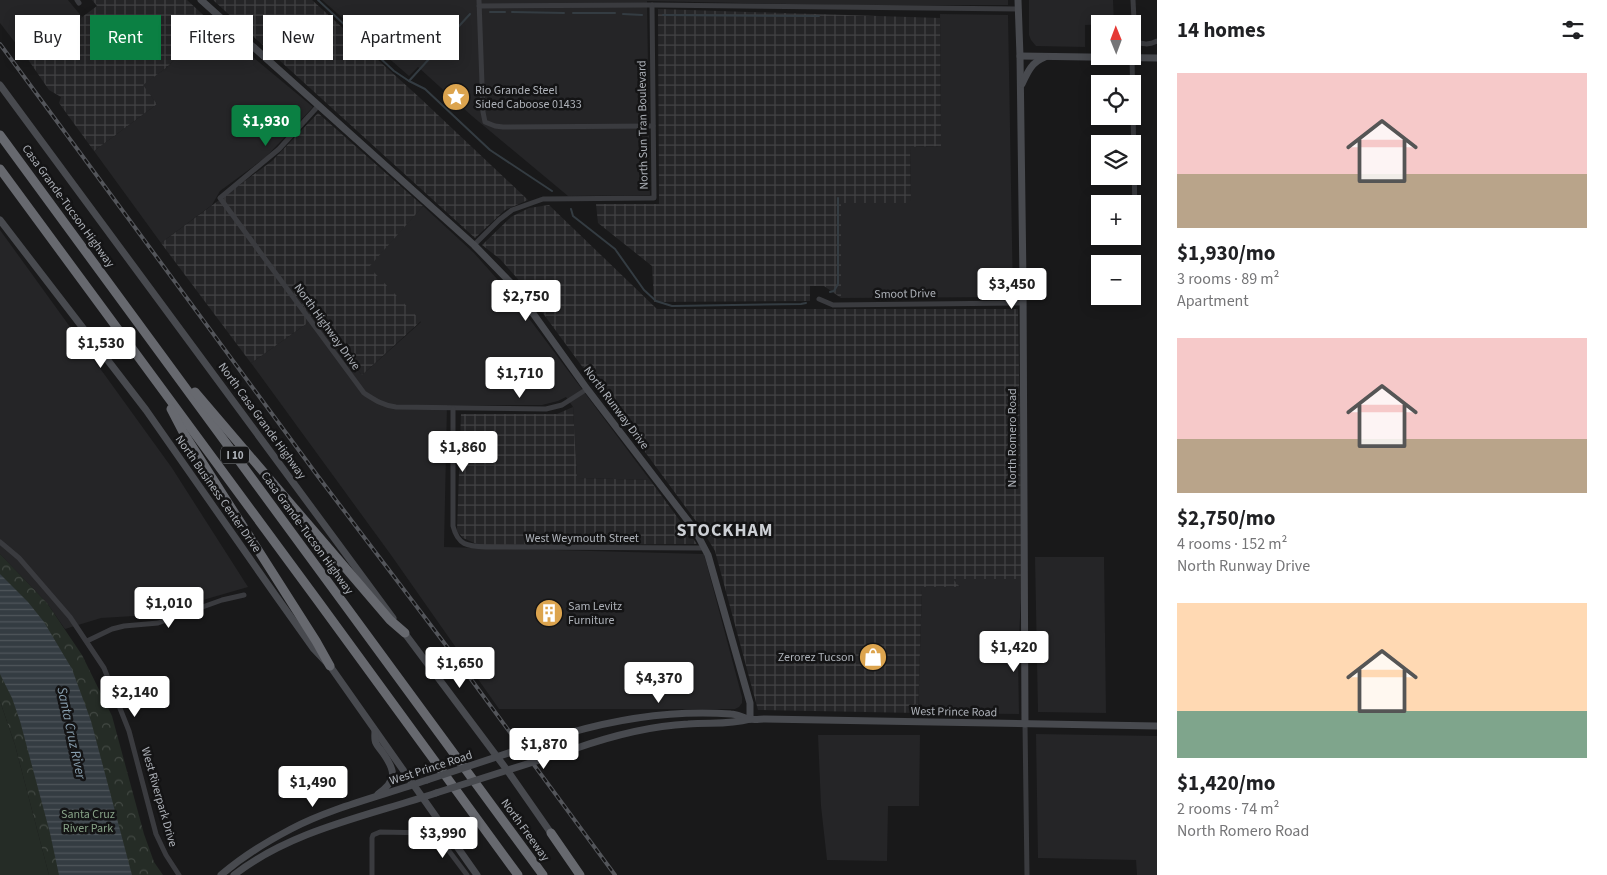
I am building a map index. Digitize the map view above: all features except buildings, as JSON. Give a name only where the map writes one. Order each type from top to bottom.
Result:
[{"type":"highway","name":"Casa Grande-Tucson Highway","points":[[0,135],[470,776]]},
{"type":"highway","name":"I 10","points":[[0,169],[518,875]]},
{"type":"highway","points":[[155,345],[390,620],[405,633]]},
{"type":"highway","points":[[142,362],[237,519],[316,640],[330,666]]},
{"type":"highway","name":"North Freeway","points":[[470,776],[543,875]]},
{"type":"highway","points":[[551,833],[580,875]]},
{"type":"main road","name":"North Runway Drive","points":[[201,0],[474,245],[512,284],[587,389],[695,530],[705,548],[750,703],[750,719]]},
{"type":"main road","name":"North Romero Road","points":[[1018,0],[1021,86],[1025,724]]},
{"type":"main road","points":[[1020,56],[1091,57]]},
{"type":"main road","points":[[1021,86],[1034,62],[1047,56]]},
{"type":"main road","points":[[1141,57],[1157,58]]},
{"type":"main road","name":"North Casa Grande Highway","points":[[0,84],[507,770],[551,833],[585,875]]},
{"type":"main road","name":"North Business Center Drive","points":[[0,220],[146,410],[281,604],[313,648],[330,666],[478,875]]},
{"type":"main road","name":"West Prince Road","points":[[221,875],[250,852],[291,829],[319,817],[570,733],[602,725],[670,714],[733,714],[750,719]]},
{"type":"main road","name":"West Prince Road","points":[[234,875],[280,846],[306,834],[574,749],[652,727],[733,723],[750,719],[1157,726]]},
{"type":"main road","points":[[372,798],[384,790],[392,780],[393,773],[391,764],[375,742],[375,730]]},
{"type":"street","points":[[1133,0],[1135,40],[1143,44],[1157,42]]},
{"type":"street","points":[[653,126],[503,127],[485,122],[479,3],[1018,9]]},
{"type":"street","name":"North Sun Tran Boulevard","points":[[474,245],[498,220],[512,210],[543,199],[654,198],[652,5]]},
{"type":"street","points":[[1132,65],[1135,195]]},
{"type":"street","name":"North Highway Drive","points":[[319,105],[279,150],[220,198],[364,393],[389,406],[453,409],[546,409],[562,405],[587,389]]},
{"type":"street","name":"Smoot Drive","points":[[819,299],[833,305],[1023,303]]},
{"type":"street","name":"West Weymouth Street","points":[[453,409],[452,526],[460,542],[474,547],[487,548],[705,548]]},
{"type":"street","name":"West Riverpark Drive","points":[[0,542],[18,558],[70,617],[104,668],[126,722],[156,834],[166,855],[179,875]]},
{"type":"street","points":[[87,641],[112,629],[158,623],[222,600],[244,595]]},
{"type":"street","name":"North Romero Road","points":[[1025,724],[1027,875]]},
{"type":"street","points":[[372,875],[371,844],[375,833],[431,833],[449,851],[467,875]]},
{"type":"shaded area","points":[[0,0],[68,0],[82,17],[80,18],[80,15],[15,15],[15,42],[0,23]]},
{"type":"shaded area","points":[[92,0],[187,0],[203,15],[171,15],[171,60],[174,60],[143,85],[157,104],[94,151],[59,103],[61,97],[49,90],[28,60],[80,60],[80,19],[97,6]]},
{"type":"shaded area","points":[[213,0],[312,0],[329,15],[263,15],[263,45],[253,36],[253,15],[230,15]]},
{"type":"shaded area","points":[[322,0],[1008,0],[1008,5],[839,5],[647,1],[650,195],[568,196],[472,116],[418,67],[409,76],[391,60],[459,60],[459,15],[343,15],[343,18]]},
{"type":"shaded area","points":[[1029,0],[1113,0],[1114,15],[1091,15],[1091,25],[1085,25],[1085,47],[1036,46],[1029,35]]},
{"type":"shaded area","points":[[658,9],[940,18],[941,146],[910,147],[911,203],[841,203],[841,298],[824,286],[810,286],[810,301],[654,302],[652,266],[598,223],[596,204],[659,204]]},
{"type":"shaded area","points":[[940,14],[1008,15],[1013,297],[841,298],[841,203],[911,203],[910,147],[941,146]]},
{"type":"shaded area","points":[[333,19],[343,28],[343,60],[378,60],[420,98],[528,200],[505,210],[475,238],[279,60],[333,60]]},
{"type":"shaded area","points":[[253,57],[313,107],[266,157],[220,191],[212,205],[161,243],[94,151],[157,104],[142,85],[174,60],[253,60]]},
{"type":"shaded area","points":[[318,113],[423,206],[369,267],[421,321],[362,375],[316,317],[251,363],[161,243],[272,161]]},
{"type":"shaded area","points":[[549,205],[657,309],[1018,309],[1022,579],[953,579],[960,587],[922,587],[918,713],[758,710],[715,551],[701,528],[517,278],[500,259],[482,245],[511,217],[529,208]]},
{"type":"shaded area","points":[[423,206],[474,253],[513,297],[650,480],[577,478],[573,407],[566,397],[542,405],[447,405],[444,547],[704,554],[742,697],[742,703],[739,707],[735,709],[499,709],[391,555],[251,363],[316,317],[362,375],[421,322],[368,267]]},
{"type":"shaded area","points":[[0,230],[172,468],[248,587],[151,615],[101,618],[65,629],[47,603],[0,554]]},
{"type":"shaded area","points":[[573,407],[577,478],[650,480],[697,544],[479,545],[463,538],[457,531],[461,414],[557,414]]},
{"type":"shaded area","points":[[1035,557],[1104,557],[1106,713],[1038,712]]},
{"type":"shaded area","points":[[952,579],[1022,579],[1018,657],[1019,714],[918,713],[922,587],[960,587]]},
{"type":"shaded area","points":[[1036,734],[1157,736],[1157,875],[1137,875],[1136,860],[1038,858]]},
{"type":"shaded area","points":[[818,735],[920,735],[919,806],[888,806],[887,861],[827,860],[821,806]]},
{"type":"green space","name":"Santa Cruz River","points":[[0,554],[47,603],[82,655],[112,716],[144,834],[154,862],[163,875],[49,875],[15,745],[0,701]]},
{"type":"green space","points":[[0,701],[15,745],[49,875],[0,875]]},
{"type":"water","name":"Santa Cruz River","points":[[0,574],[28,602],[44,622],[72,669],[91,721],[132,875],[59,875],[50,833],[20,721],[12,698],[0,674]]},
{"type":"waterway","points":[[318,0],[394,71],[425,89],[490,150],[552,191]]},
{"type":"waterway","points":[[490,12],[505,12]]},
{"type":"waterway","points":[[512,12],[564,13]]},
{"type":"waterway","points":[[573,13],[615,13]]},
{"type":"waterway","points":[[409,81],[470,14]]},
{"type":"waterway","points":[[623,14],[642,15]]},
{"type":"waterway","points":[[663,15],[819,16]]},
{"type":"waterway","points":[[830,292],[834,291],[838,284],[838,198]]},
{"type":"waterway","points":[[571,209],[573,216],[615,249],[644,290],[656,301],[672,306],[806,303]]},
{"type":"railway","points":[[0,44],[317,475],[448,648],[615,875]]},
{"type":"railway","points":[[452,94],[459,100]]},
{"type":"place","name":"Rio Grande Steel Sided Caboose 01433","points":[[456,97]]},
{"type":"place","name":"Sam Levitz Furniture","points":[[549,613]]},
{"type":"place","name":"Zerorez Tucson","points":[[873,657]]},
{"type":"district","name":"STOCKHAM","points":[[725,530]]},
{"type":"park label","name":"Santa Cruz River Park","points":[[88,821]]}]
